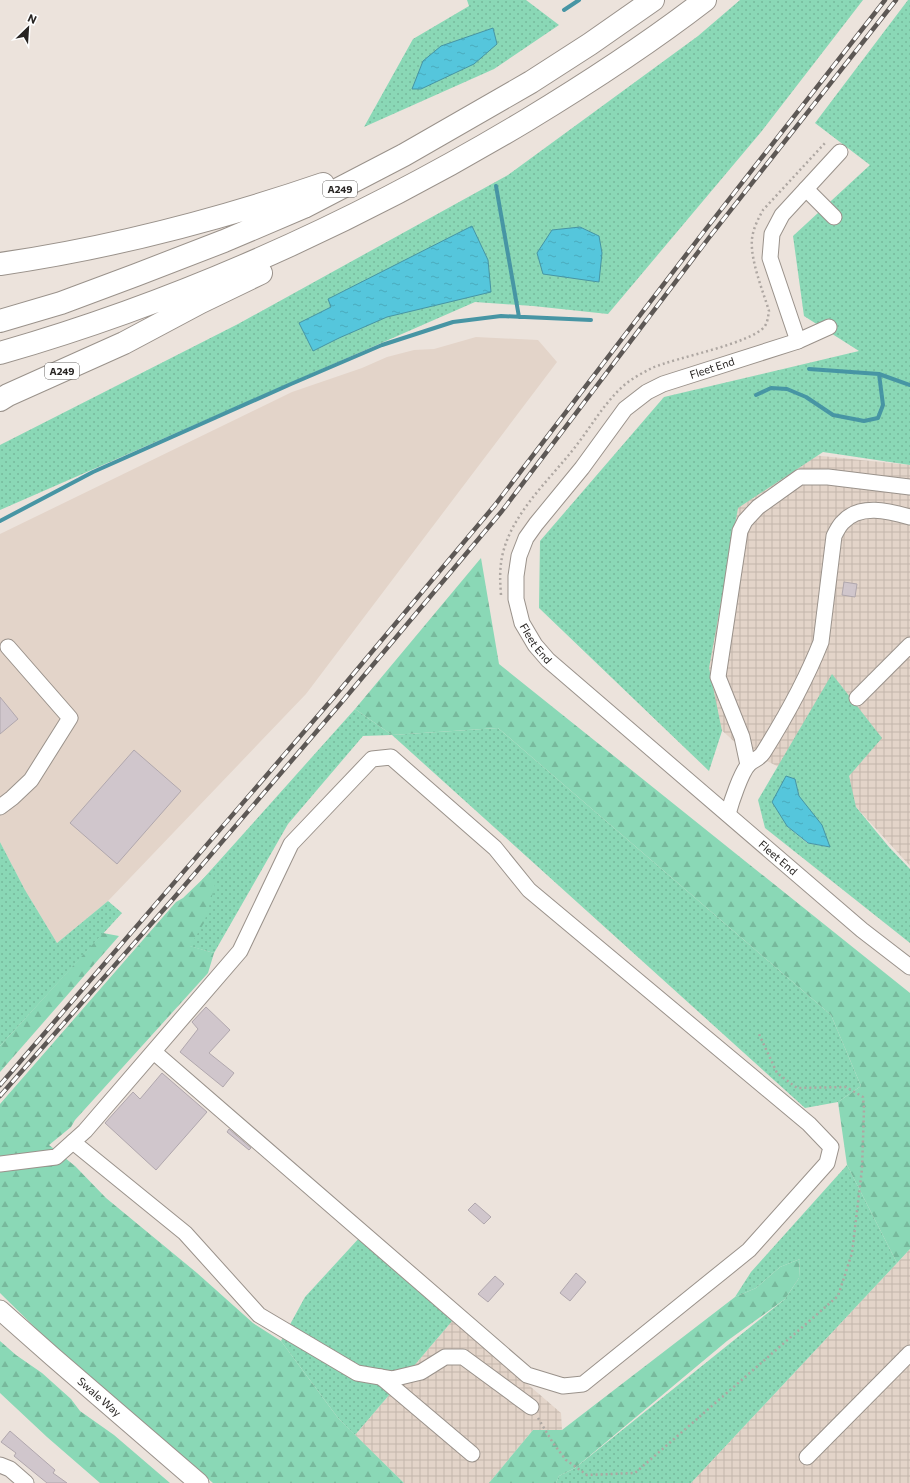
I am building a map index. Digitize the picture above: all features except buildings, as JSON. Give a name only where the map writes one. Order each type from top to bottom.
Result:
[{"type":"highway","name":"A249","points":[[0,321],[61,303],[224,241],[304,207],[404,155],[531,82],[590,44],[653,0]]},
{"type":"highway","name":"A249","points":[[0,353],[82,328],[244,266],[322,230],[431,176],[588,83],[705,0]]},
{"type":"highway","name":"A249","points":[[0,264],[79,251],[159,232],[290,195],[404,155]]},
{"type":"highway","name":"A249","points":[[0,400],[8,395],[124,343],[201,302],[277,266],[398,203],[431,176]]},
{"type":"main road","name":"Swale Way","points":[[0,1310],[199,1483]]},
{"type":"street","points":[[798,341],[770,258],[772,234],[782,215],[840,152]]},
{"type":"street","points":[[806,189],[834,217]]},
{"type":"street","name":"Fleet End","points":[[829,327],[798,341],[663,384],[647,392],[625,409],[582,468],[526,538],[519,556],[516,576],[516,599],[522,623],[535,645],[548,660],[862,930],[910,967]]},
{"type":"street","points":[[748,764],[742,736],[718,677],[740,531],[745,521],[758,508],[800,477],[828,477],[910,487]]},
{"type":"street","points":[[728,814],[733,795],[748,764],[762,755],[792,702],[819,647],[826,608],[834,536],[843,522],[856,512],[870,510],[891,512],[910,517]]},
{"type":"street","points":[[857,698],[910,645]]},
{"type":"street","points":[[0,807],[32,780],[44,758],[70,718],[8,648]]},
{"type":"street","points":[[0,1164],[56,1157],[85,1131],[240,951],[292,844],[372,759],[391,757],[496,848],[529,890],[809,1124],[831,1147],[827,1163],[749,1250],[583,1384],[563,1386],[528,1376],[154,1052]]},
{"type":"street","points":[[73,1142],[185,1233],[259,1315],[357,1373],[392,1379],[421,1372],[445,1357],[463,1357],[532,1407]]},
{"type":"street","points":[[807,1457],[910,1353]]},
{"type":"street","points":[[381,1377],[472,1454]]},
{"type":"street","points":[[0,1465],[10,1469],[26,1483]]},
{"type":"path","points":[[502,600],[499,572],[503,552],[511,531],[522,511],[572,451],[622,387],[634,377],[654,367],[739,340],[757,333],[765,326],[768,320],[769,311],[752,255],[752,239],[756,223],[763,210],[825,143]]},
{"type":"path","points":[[532,1407],[553,1443],[566,1460],[587,1475],[635,1473],[838,1296],[852,1252],[862,1169],[864,1097],[846,1087],[796,1088],[777,1073],[759,1034]]},
{"type":"shaded area","points":[[476,337],[538,340],[557,362],[306,694],[108,901],[57,943],[25,890],[0,842],[0,534],[292,392],[362,368],[387,357],[414,350],[434,349]]},
{"type":"shaded area","points":[[802,454],[910,465],[910,866],[856,807],[740,747],[628,644],[567,553]]},
{"type":"shaded area","points":[[910,1249],[910,1483],[691,1483],[897,1263]]},
{"type":"shaded area","points":[[453,1320],[561,1413],[562,1430],[533,1430],[489,1483],[404,1483],[355,1435]]},
{"type":"green space","points":[[467,0],[526,0],[559,25],[494,69],[364,127],[413,39],[469,6]]},
{"type":"green space","points":[[740,0],[863,0],[761,132],[608,314],[533,306],[475,302],[0,510],[0,445],[238,324],[508,175],[698,36]]},
{"type":"green space","points":[[908,0],[910,0],[910,465],[823,452],[738,508],[709,668],[722,731],[709,771],[539,608],[540,541],[664,397],[859,351],[804,316],[793,236],[870,165],[815,123]]},
{"type":"green space","points":[[481,558],[499,664],[910,993],[910,1249],[897,1263],[847,1165],[838,1102],[861,1086],[831,1015],[498,728],[392,735],[355,709]]},
{"type":"green space","points":[[832,674],[882,738],[849,776],[856,807],[889,847],[910,869],[910,943],[765,828],[758,800]],"holes":[[[795,780],[799,796],[829,847],[807,843],[787,826]]]},
{"type":"green space","points":[[355,709],[392,735],[363,736],[288,824],[214,953],[189,946],[202,880]]},
{"type":"green space","points":[[498,728],[831,1015],[861,1086],[838,1102],[805,1108],[392,735]]},
{"type":"green space","points":[[0,842],[25,890],[57,943],[108,901],[122,913],[0,1046]]},
{"type":"green space","points":[[207,875],[215,886],[204,923],[190,946],[214,953],[208,973],[75,1120],[71,1127],[49,1145],[75,1166],[106,1198],[197,1273],[253,1323],[281,1341],[338,1418],[404,1483],[213,1483],[69,1361],[0,1293],[0,1104],[176,902],[183,898]]},
{"type":"green space","points":[[103,933],[119,936],[0,1072],[0,1046]]},
{"type":"green space","points":[[847,1165],[897,1263],[691,1483],[556,1483],[559,1476],[575,1468],[785,1299],[799,1278],[800,1259],[780,1267],[756,1288],[735,1297],[751,1272]]},
{"type":"green space","points":[[361,1236],[453,1320],[355,1435],[338,1418],[281,1341],[305,1297]]},
{"type":"green space","points":[[800,1259],[799,1278],[785,1299],[727,1341],[575,1468],[559,1476],[556,1483],[489,1483],[533,1430],[562,1430],[735,1297],[756,1288],[780,1267]]},
{"type":"green space","points":[[0,1341],[16,1355],[42,1373],[71,1399],[80,1411],[114,1435],[170,1483],[100,1483],[47,1437],[0,1393]]},
{"type":"water","points":[[493,28],[497,44],[474,64],[421,89],[412,89],[423,61],[441,46]]},
{"type":"water","points":[[472,226],[488,260],[491,292],[387,317],[313,351],[299,323],[331,307],[328,299]]},
{"type":"water","points":[[580,227],[599,236],[602,253],[599,282],[543,274],[537,253],[552,230]]},
{"type":"water","points":[[786,776],[795,779],[799,796],[822,825],[830,847],[808,843],[787,826],[772,802]]},
{"type":"waterway","points":[[564,10],[579,0]]},
{"type":"waterway","points":[[496,186],[519,317]]},
{"type":"waterway","points":[[0,521],[93,472],[382,345],[453,322],[501,316],[591,320]]},
{"type":"waterway","points":[[809,369],[879,374],[910,385]]},
{"type":"waterway","points":[[756,395],[771,388],[787,389],[806,397],[833,415],[864,421],[878,418],[883,405],[879,374]]},
{"type":"railway","points":[[0,1085],[334,697],[495,505],[702,234],[885,0]]},
{"type":"railway","points":[[0,1096],[173,899],[341,703],[502,511],[708,239],[896,0]]}]
